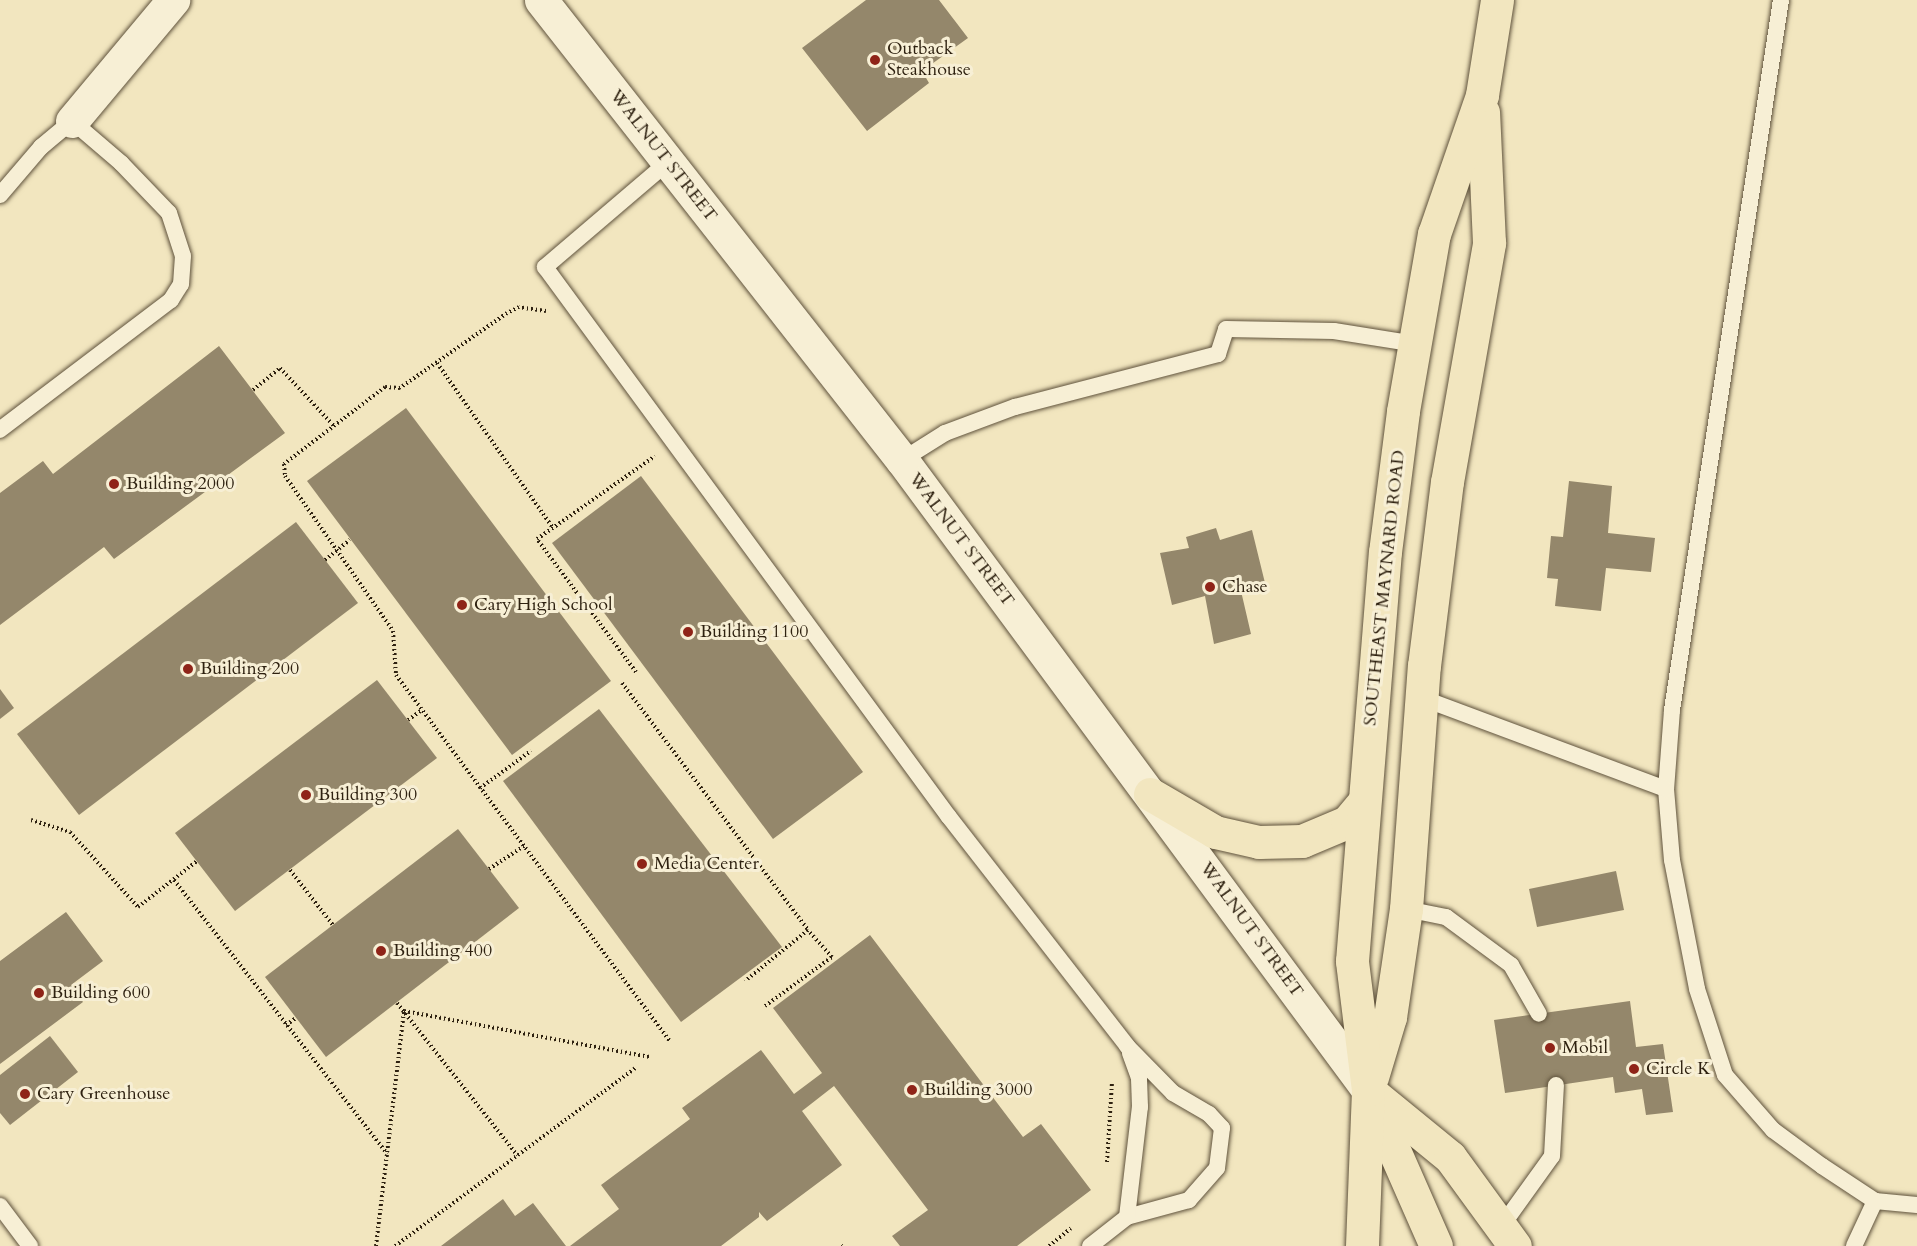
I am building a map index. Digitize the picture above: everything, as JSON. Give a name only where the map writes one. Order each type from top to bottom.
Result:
[{"type":"main road","points":[[72,121],[173,0]]},
{"type":"main road","name":"WALNUT STREET","points":[[541,0],[902,460],[1368,1090],[1436,1246]]},
{"type":"main road","name":"SOUTHEAST MAYNARD ROAD","points":[[1362,1246],[1368,1090],[1352,962],[1385,552],[1415,344],[1434,234],[1482,95],[1497,0]]},
{"type":"main road","name":"SOUTHEAST MAYNARD ROAD","points":[[1368,1090],[1390,1017],[1406,909],[1422,698],[1447,482],[1489,243],[1482,95]]},
{"type":"main road","points":[[1150,794],[1215,832],[1258,842],[1302,841],[1347,822],[1364,802]]},
{"type":"main road","name":"WALNUT STREET","points":[[1368,1090],[1450,1157],[1508,1237]]},
{"type":"lane","points":[[1781,0],[1671,710],[1666,789],[1672,860],[1697,989],[1725,1075],[1773,1130],[1875,1201],[1917,1205]]},
{"type":"lane","points":[[0,195],[40,147],[72,121],[121,163],[169,213],[183,256],[181,284],[171,300],[0,430]]},
{"type":"lane","points":[[668,162],[545,267],[949,817],[1127,1046],[1173,1093],[1209,1114],[1222,1128],[1217,1168],[1189,1200],[1127,1217],[1090,1246]]},
{"type":"lane","points":[[902,460],[945,433],[1015,407],[1218,354],[1226,329],[1334,331],[1415,344]]},
{"type":"lane","points":[[1422,698],[1666,789]]},
{"type":"lane","points":[[1406,909],[1446,917],[1511,965],[1539,1014]]},
{"type":"lane","points":[[1127,1046],[1139,1078],[1140,1107],[1127,1217]]},
{"type":"lane","points":[[1508,1237],[1552,1156],[1556,1085]]},
{"type":"lane","points":[[1854,1246],[1875,1201]]},
{"type":"lane","points":[[0,1206],[30,1246]]},
{"type":"path","points":[[553,319],[546,310],[519,307],[400,388],[385,387],[284,464],[285,476],[393,631],[396,675],[670,1041]]},
{"type":"path","points":[[436,363],[553,528]]},
{"type":"path","points":[[253,390],[280,368],[334,426]]},
{"type":"path","points":[[648,447],[662,465]]},
{"type":"path","points":[[636,672],[537,539],[655,456]]},
{"type":"path","points":[[325,560],[350,540]]},
{"type":"path","points":[[622,683],[808,930],[832,957],[765,1006]]},
{"type":"path","points":[[408,720],[422,710]]},
{"type":"path","points":[[480,788],[531,751]]},
{"type":"path","points":[[31,820],[70,832],[138,907],[197,861]]},
{"type":"path","points":[[489,869],[524,846]]},
{"type":"path","points":[[290,870],[333,925]]},
{"type":"path","points":[[174,880],[387,1154]]},
{"type":"path","points":[[745,981],[808,930]]},
{"type":"path","points":[[397,1002],[517,1155]]},
{"type":"path","points":[[404,1011],[650,1057]]},
{"type":"path","points":[[376,1246],[404,1011]]},
{"type":"path","points":[[286,1025],[296,1018]]},
{"type":"path","points":[[395,1246],[637,1067]]},
{"type":"path","points":[[1107,1172],[1110,1075]]},
{"type":"path","points":[[1049,1246],[1076,1224]]},
{"type":"building","name":"Outback Steakhouse","points":[[866,0],[939,0],[968,38],[922,71],[929,83],[867,131],[802,48]]},
{"type":"building","name":"Building 2000","points":[[219,346],[285,433],[114,559],[104,547],[0,625],[0,493],[43,461],[53,474]]},
{"type":"building","points":[[406,408],[611,681],[512,755],[307,481]]},
{"type":"building","name":"Building 1100","points":[[641,476],[863,772],[773,839],[552,543]]},
{"type":"building","points":[[1569,481],[1612,486],[1608,533],[1655,538],[1651,572],[1606,568],[1601,611],[1555,606],[1558,579],[1547,578],[1551,536],[1563,537]]},
{"type":"building","name":"Building 200","points":[[296,522],[358,603],[79,815],[17,734]]},
{"type":"building","name":"Chase","points":[[1216,528],[1220,540],[1252,530],[1265,583],[1241,591],[1251,634],[1214,644],[1205,596],[1172,605],[1160,553],[1189,548],[1186,537]]},
{"type":"building","name":"Building 300","points":[[377,680],[437,758],[235,911],[175,833]]},
{"type":"building","points":[[0,689],[14,708],[0,719]]},
{"type":"building","name":"Media Center","points":[[599,709],[782,947],[681,1022],[503,781]]},
{"type":"building","name":"Building 400","points":[[458,829],[519,908],[326,1057],[265,977]]},
{"type":"building","points":[[1616,871],[1624,910],[1537,927],[1529,889]]},
{"type":"building","name":"Building 600","points":[[66,912],[103,961],[71,985],[83,1002],[0,1064],[0,961]]},
{"type":"building","name":"Building 3000","points":[[870,935],[1023,1137],[1041,1124],[1091,1190],[1017,1246],[900,1246],[892,1236],[928,1210],[834,1086],[802,1111],[842,1165],[767,1221],[759,1212],[759,1217],[721,1246],[570,1246],[619,1209],[601,1185],[690,1119],[682,1108],[761,1050],[794,1094],[822,1073],[773,1008]]},
{"type":"building","points":[[1630,1001],[1636,1047],[1663,1044],[1673,1112],[1646,1115],[1642,1089],[1615,1093],[1613,1077],[1505,1093],[1494,1020]]},
{"type":"building","name":"Cary Greenhouse","points":[[50,1036],[78,1072],[10,1125],[0,1113],[0,1075]]},
{"type":"building","points":[[503,1199],[515,1216],[533,1203],[566,1246],[441,1246]]},
{"type":"place","name":"Outback Steakhouse","points":[[875,60]]},
{"type":"place","name":"Building 2000","points":[[114,484]]},
{"type":"place","name":"Chase","points":[[1210,587]]},
{"type":"place","name":"Cary High School","points":[[462,605]]},
{"type":"place","name":"Building 1100","points":[[688,632]]},
{"type":"place","name":"Building 200","points":[[188,669]]},
{"type":"place","name":"Building 300","points":[[306,795]]},
{"type":"place","name":"Media Center","points":[[642,864]]},
{"type":"place","name":"Building 400","points":[[381,951]]},
{"type":"place","name":"Building 600","points":[[39,993]]},
{"type":"place","name":"Mobil","points":[[1550,1048]]},
{"type":"place","name":"Circle K","points":[[1634,1069]]},
{"type":"place","name":"Building 3000","points":[[912,1090]]},
{"type":"place","name":"Cary Greenhouse","points":[[25,1094]]}]
